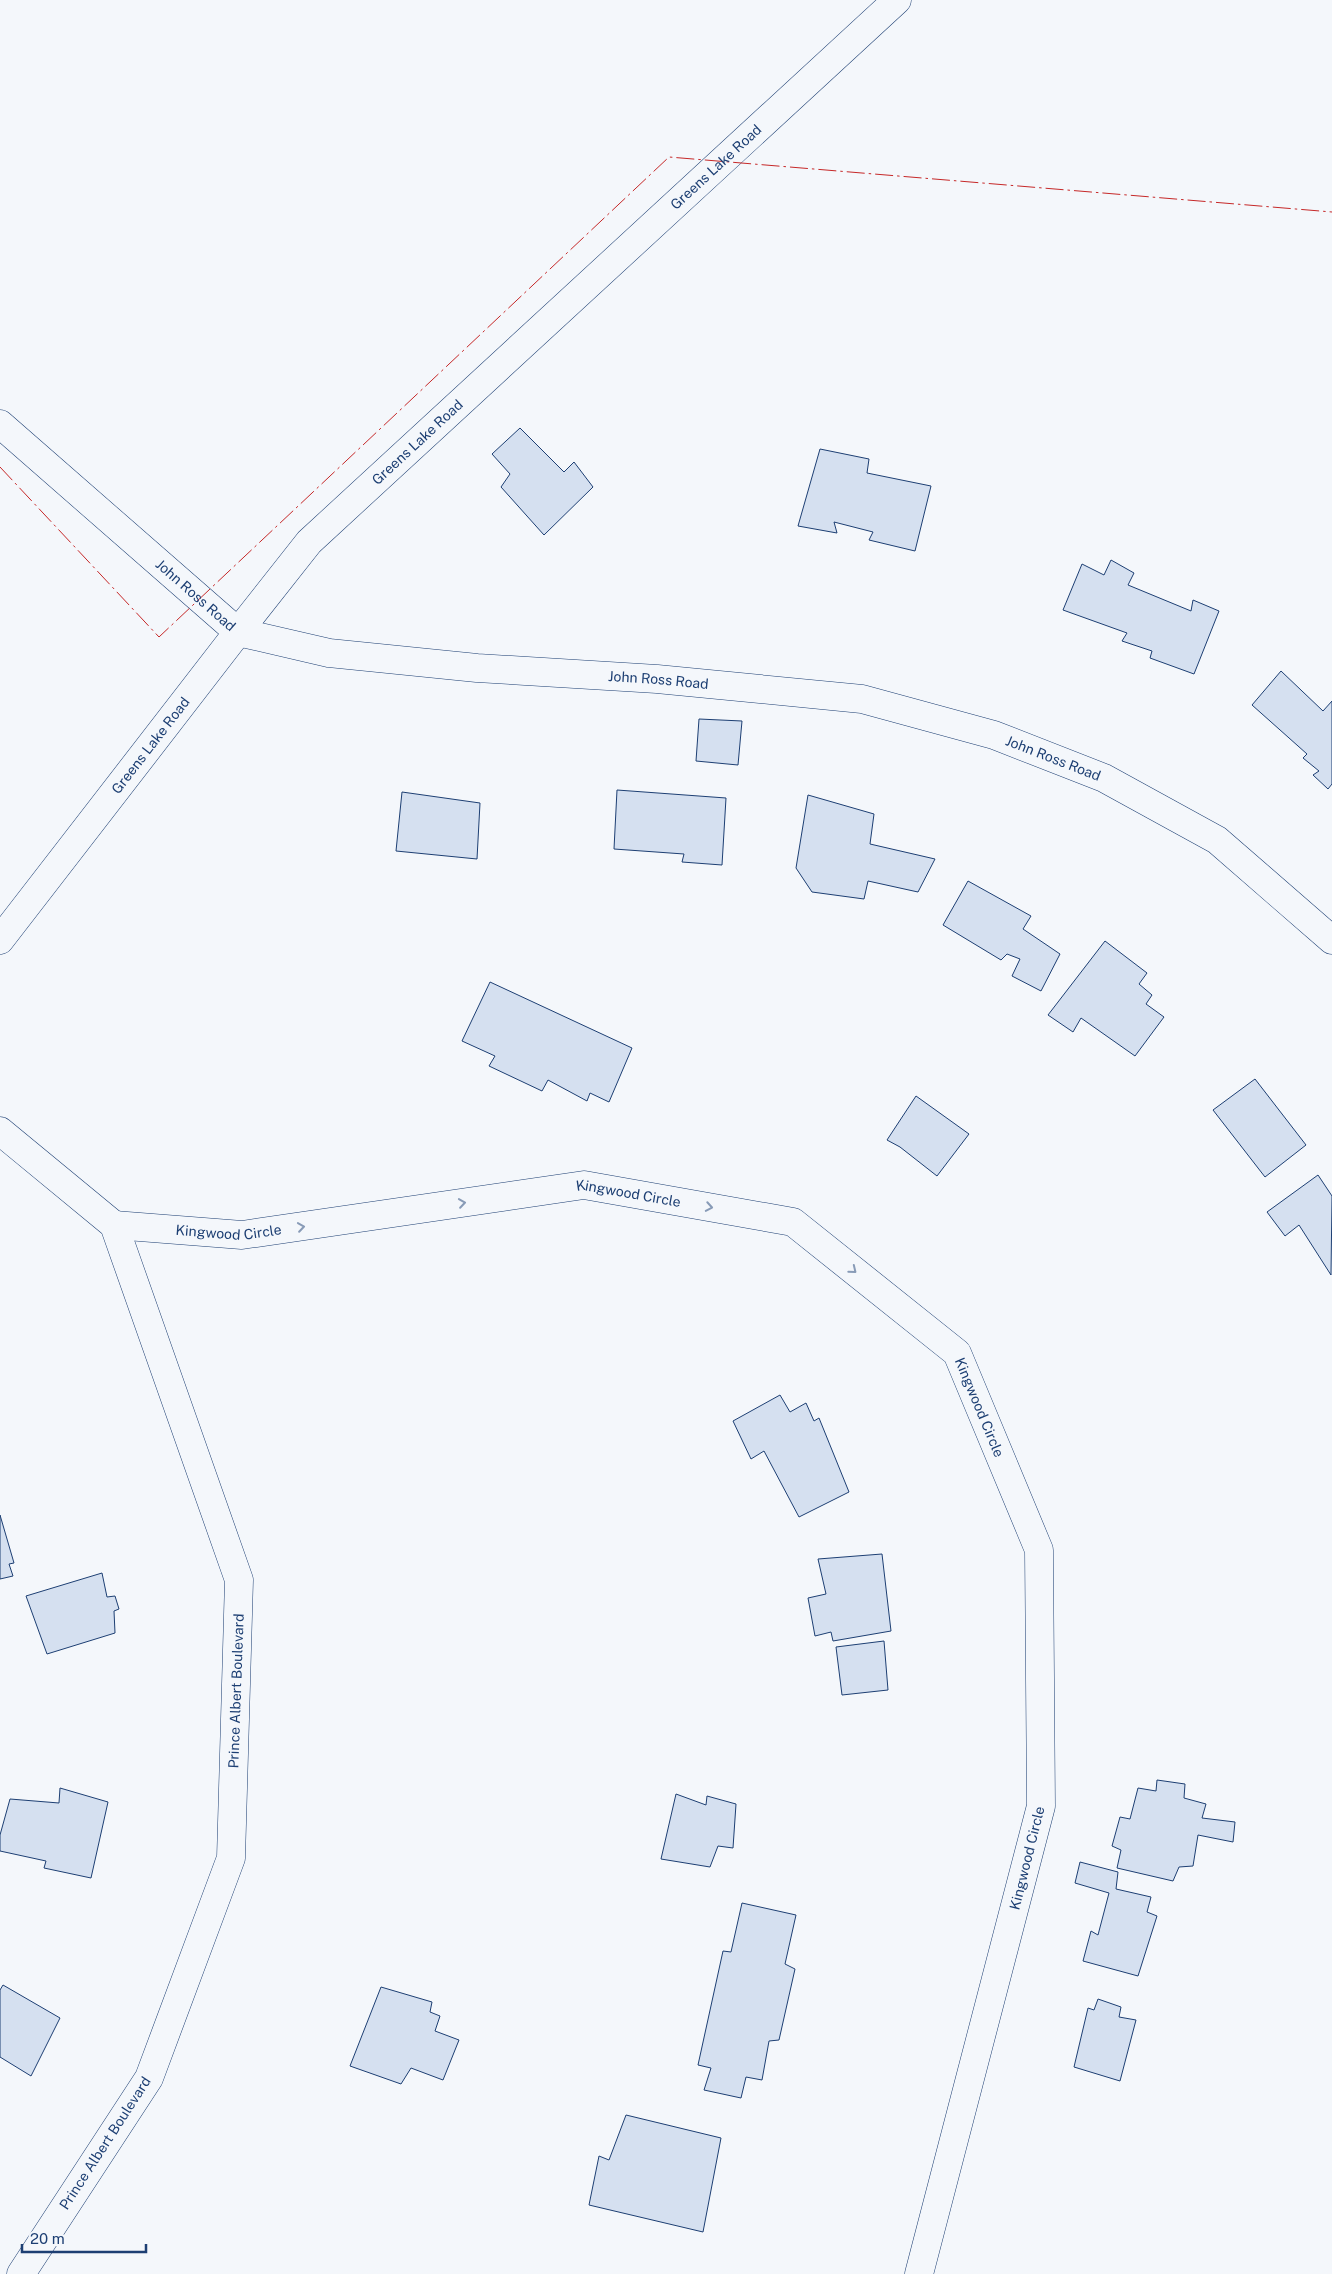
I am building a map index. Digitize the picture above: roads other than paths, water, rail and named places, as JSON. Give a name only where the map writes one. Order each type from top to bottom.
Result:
[{"type":"street","name":"Greens Lake Road","points":[[0,940],[309,542],[897,0]]},
{"type":"street","name":"John Ross Road","points":[[0,424],[238,632],[339,654],[478,668],[657,680],[862,699],[994,735],[1104,778],[1217,840],[1332,940]]},
{"type":"street","points":[[0,1131],[114,1225]]},
{"type":"street","name":"Kingwood Circle","points":[[114,1225],[242,1236],[584,1185],[793,1222],[957,1353],[1039,1550],[1041,1806],[919,2274]]},
{"type":"street","name":"Prince Albert Boulevard","points":[[21,2274],[149,2078],[232,1858],[239,1580],[114,1225]]}]
